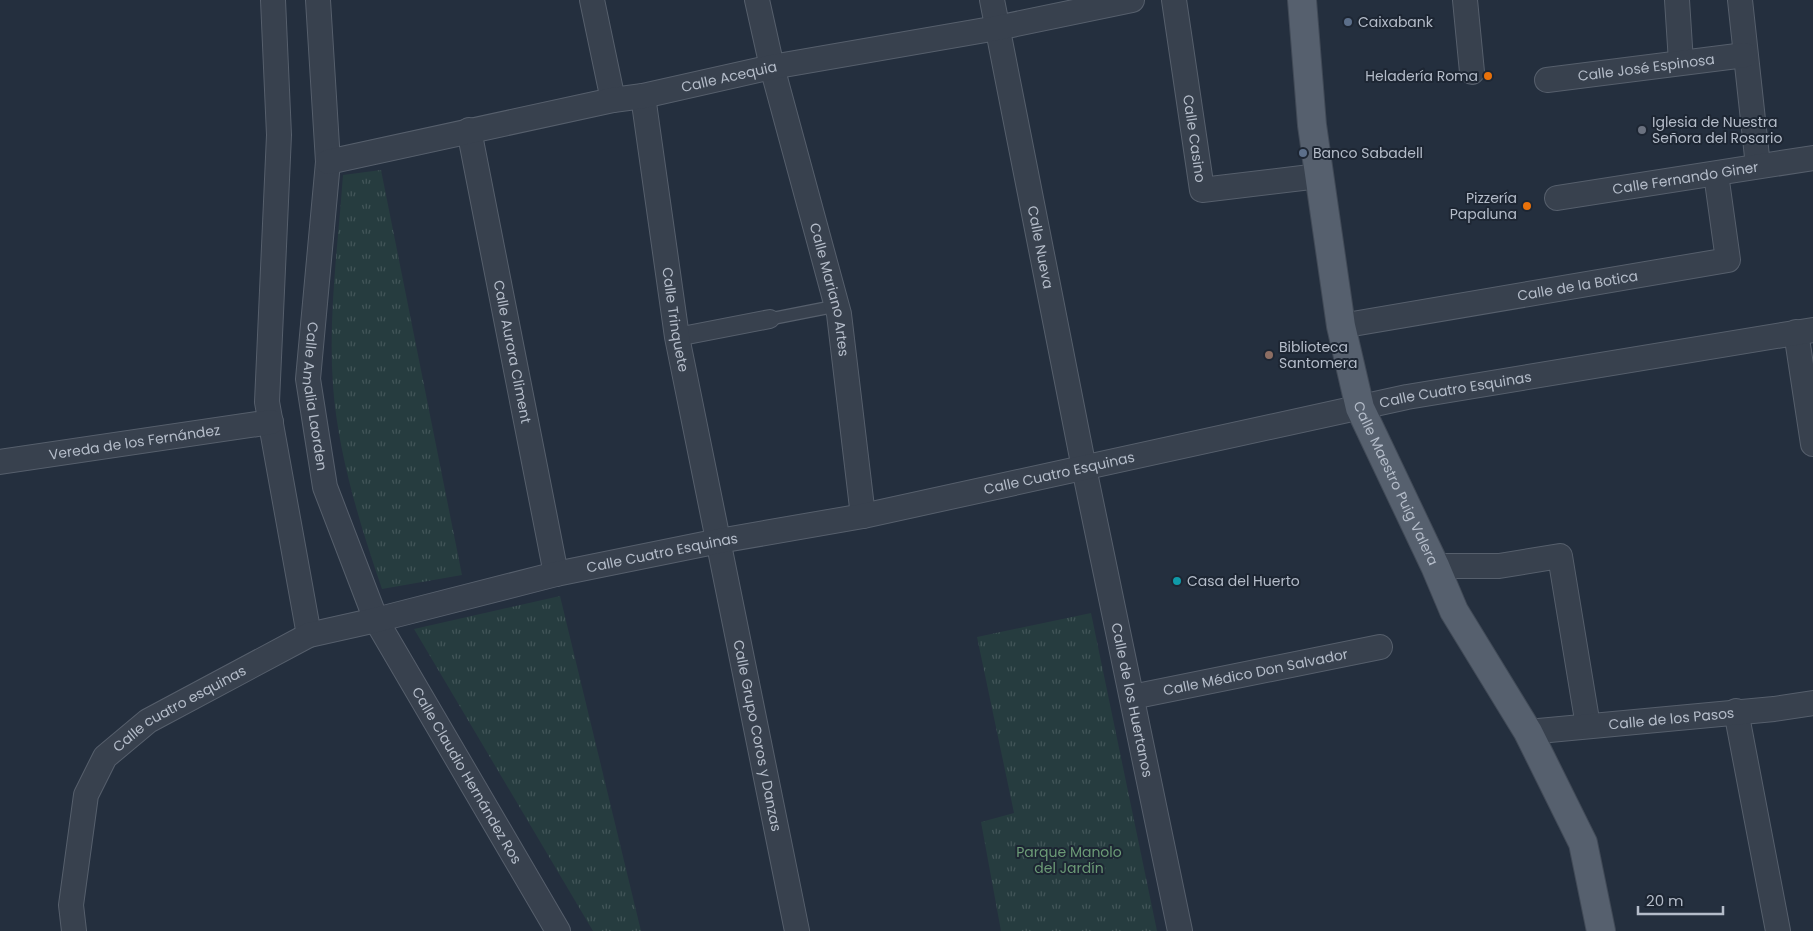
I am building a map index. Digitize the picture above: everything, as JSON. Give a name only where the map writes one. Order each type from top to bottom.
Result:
[{"type":"main road","name":"Calle Maestro Puig Valera","points":[[1302,0],[1312,125],[1319,176],[1341,326],[1360,408],[1454,610],[1528,732],[1583,843],[1601,931]]},
{"type":"street","points":[[273,0],[279,134],[267,402],[309,635]]},
{"type":"street","name":"Calle Amalia Laorden","points":[[318,0],[328,162],[308,379],[325,487],[376,620]]},
{"type":"street","points":[[592,0],[613,100]]},
{"type":"street","name":"Calle Mariano Artes","points":[[757,0],[772,67],[836,306],[863,516]]},
{"type":"street","name":"Calle Nueva","points":[[992,0],[1084,468]]},
{"type":"street","name":"Calle Acequia","points":[[328,162],[469,130],[613,100],[643,96],[772,67],[997,28],[1126,0]]},
{"type":"street","name":"Calle Casino","points":[[1174,0],[1202,190],[1319,176]]},
{"type":"street","points":[[1465,0],[1472,72]]},
{"type":"street","points":[[1677,0],[1681,62]]},
{"type":"street","points":[[1740,0],[1758,166]]},
{"type":"street","name":"Calle José Espinosa","points":[[1547,80],[1745,55]]},
{"type":"street","name":"Calle Trinquete","points":[[643,96],[677,337],[720,541]]},
{"type":"street","name":"Calle Aurora Climent","points":[[469,130],[556,574]]},
{"type":"street","name":"Calle Fernando Giner","points":[[1557,198],[1813,158]]},
{"type":"street","name":"Calle de la Botica","points":[[1341,326],[1728,260],[1716,174]]},
{"type":"street","points":[[677,337],[770,319]]},
{"type":"street","points":[[1805,331],[1813,444]]},
{"type":"street","name":"Calle Cuatro Esquinas","points":[[309,635],[376,620],[556,574],[720,541],[863,516],[1407,397],[1805,331]]},
{"type":"street","name":"Vereda de los Fernández","points":[[0,462],[270,422]]},
{"type":"street","name":"Calle de los Huertanos","points":[[1084,468],[1180,931]]},
{"type":"street","name":"Calle Grupo Coros y Danzas","points":[[720,541],[797,931]]},
{"type":"street","points":[[1435,566],[1499,566],[1560,556],[1588,726]]},
{"type":"street","name":"Calle Claudio Hernández Ros","points":[[376,620],[558,931]]},
{"type":"street","name":"Calle cuatro esquinas","points":[[74,931],[71,905],[86,795],[105,756],[148,721],[309,635]]},
{"type":"street","name":"Calle Médico Don Salvador","points":[[1132,697],[1380,647]]},
{"type":"street","name":"Calle de los Pasos","points":[[1528,732],[1736,711],[1774,709],[1813,703]]},
{"type":"street","points":[[1736,711],[1778,931]]},
{"type":"lane","points":[[770,319],[836,306]]},
{"type":"green space","points":[[381,170],[462,575],[382,589],[358,515],[345,463],[336,412],[332,360],[334,280],[343,175]]},
{"type":"green space","points":[[560,596],[641,931],[593,931],[414,629]]},
{"type":"green space","name":"Parque Manolo del Jardín","points":[[1091,613],[1157,931],[1001,931],[981,822],[1014,813],[977,637]]},
{"type":"place","name":"Caixabank","points":[[1348,22]]},
{"type":"place","name":"Heladería Roma","points":[[1488,76]]},
{"type":"place","name":"Iglesia de Nuestra Señora del Rosario","points":[[1642,130]]},
{"type":"place","name":"Banco Sabadell","points":[[1303,153]]},
{"type":"place","name":"Pizzería Papaluna","points":[[1527,206]]},
{"type":"place","name":"Biblioteca Santomera","points":[[1269,355]]},
{"type":"place","name":"Casa del Huerto","points":[[1177,581]]}]
